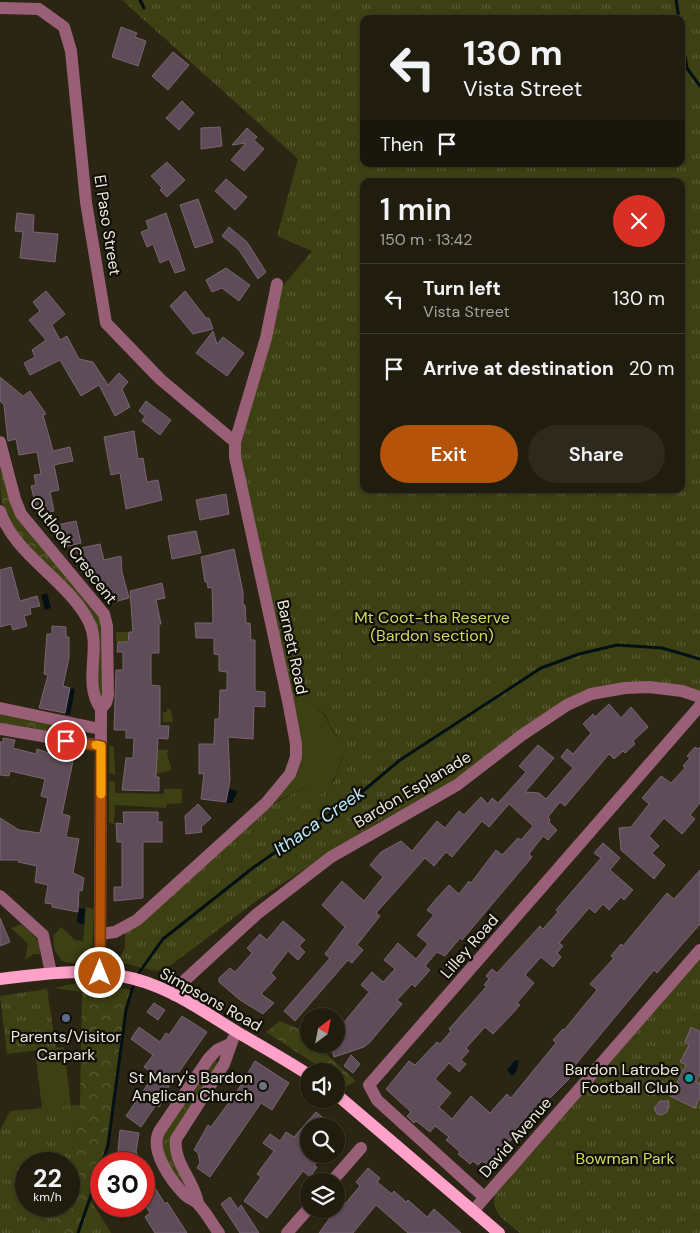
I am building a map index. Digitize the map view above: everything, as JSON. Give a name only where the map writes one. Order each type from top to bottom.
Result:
[{"type":"main road","name":"Simpsons Road","points":[[0,979],[50,973],[100,973],[123,976],[144,982],[174,995],[300,1070]]},
{"type":"main road","points":[[345,1102],[498,1233]]},
{"type":"street","name":"El Paso Street","points":[[0,8],[39,9],[64,27],[70,51],[86,202],[106,323],[160,379],[235,442]]},
{"type":"street","name":"Barnett Road","points":[[100,934],[115,932],[137,920],[266,803],[290,774],[296,757],[296,744],[288,701],[236,457],[235,442],[266,338],[277,284]]},
{"type":"street","name":"Outlook Crescent","points":[[0,442],[21,514],[104,614],[107,626],[108,695],[106,703],[101,709]]},
{"type":"street","name":"Outlook Crescent","points":[[0,511],[12,534],[77,605],[88,621],[92,631],[92,693],[101,709],[100,973]]},
{"type":"street","name":"Bardon Esplanade","points":[[174,995],[184,981],[258,914],[331,857],[457,785],[522,735],[567,705],[591,694],[625,688],[649,687],[682,691],[700,697]]},
{"type":"street","name":"Lilley Road","points":[[484,1197],[376,1100],[370,1085],[700,706]]},
{"type":"street","points":[[0,708],[100,729]]},
{"type":"street","points":[[0,729],[101,746]]},
{"type":"street","points":[[0,896],[43,935],[47,948],[50,973]]},
{"type":"street","name":"David Avenue","points":[[472,1211],[700,950]]},
{"type":"street","points":[[198,1203],[196,1190],[177,1154],[176,1139],[224,1064],[230,1044],[238,1032]]},
{"type":"street","points":[[219,1233],[198,1203],[186,1196],[166,1168],[157,1153],[155,1140],[210,1058],[217,1050],[230,1044]]},
{"type":"street","points":[[339,1173],[361,1148]]},
{"type":"street","points":[[287,1233],[300,1218]]},
{"type":"green space","name":"Mt Coot-tha Reserve (Bardon section)","points":[[122,0],[700,0],[700,695],[591,691],[430,795],[378,822],[343,844],[259,899],[171,965],[157,971],[117,962],[125,948],[125,932],[139,925],[267,807],[312,784],[312,799],[319,796],[334,781],[345,751],[342,742],[330,726],[326,715],[314,706],[315,699],[292,702],[238,446],[281,288],[312,251],[277,236],[298,159]]},
{"type":"green space","points":[[0,459],[7,485],[101,616],[105,696],[99,700],[94,618],[86,606],[36,556],[14,528],[1,498]]},
{"type":"green space","points":[[116,632],[129,632],[128,642],[116,642]]},
{"type":"green space","points":[[315,699],[317,709],[327,719],[332,730],[344,746],[345,753],[337,773],[327,788],[312,800],[312,784],[267,806],[292,777],[292,702]]},
{"type":"green space","points":[[167,709],[171,709],[173,722],[163,722],[163,712],[167,712]]},
{"type":"green space","points":[[0,712],[69,729],[69,735],[0,724]]},
{"type":"green space","points":[[109,745],[114,747],[115,775],[109,772]]},
{"type":"green space","points":[[157,749],[169,750],[167,754],[171,767],[170,771],[156,774]]},
{"type":"green space","points":[[109,781],[115,781],[115,793],[164,794],[164,789],[182,789],[182,803],[167,804],[166,808],[115,805],[114,824],[109,823]]},
{"type":"green space","points":[[86,907],[94,909],[92,957],[86,962],[79,964],[62,961],[54,949],[53,936],[61,927],[75,940],[83,941]]},
{"type":"green space","points":[[21,924],[35,937],[40,949],[40,954],[34,954],[25,960],[28,944],[11,928]]},
{"type":"green space","name":"Bowman Park","points":[[700,955],[700,1233],[520,1233],[497,1212],[494,1201],[495,1195]]},
{"type":"green space","points":[[81,982],[94,983],[79,985],[74,991],[54,988]]},
{"type":"green space","points":[[94,983],[132,990],[126,1010],[108,1145],[106,1152],[90,1152],[90,1217],[101,1217],[106,1226],[104,1233],[52,1233],[56,1217],[80,1217],[80,1152],[72,1152],[80,1105],[82,992],[74,991],[79,985]]},
{"type":"green space","points":[[47,989],[56,1048],[7,1054],[0,996]]},
{"type":"green space","points":[[280,1021],[300,1030],[300,1053],[325,1053],[336,1063],[314,1063],[266,1032]]},
{"type":"green space","points":[[64,1047],[71,1106],[42,1109],[35,1050]]},
{"type":"green space","points":[[216,1058],[217,1063],[173,1160],[192,1197],[161,1154],[161,1133]]},
{"type":"green space","points":[[345,1071],[356,1081],[347,1086],[345,1085]]},
{"type":"green space","points":[[80,1105],[72,1152],[15,1152],[15,1217],[56,1217],[52,1233],[0,1233],[0,1131],[10,1111]]},
{"type":"green space","points":[[90,1199],[90,1217],[101,1217],[111,1233],[78,1233]]},
{"type":"shaded area","points":[[47,593],[51,608],[45,610],[41,595]]},
{"type":"shaded area","points":[[70,688],[75,689],[70,715],[65,714]]},
{"type":"shaded area","points":[[228,789],[238,791],[232,803],[226,803]]},
{"type":"shaded area","points":[[78,908],[85,909],[84,924],[77,923]]},
{"type":"shaded area","points":[[515,1060],[519,1061],[516,1072],[512,1076],[507,1070]]},
{"type":"building","points":[[121,27],[137,33],[135,37],[146,41],[138,66],[112,57]]},
{"type":"building","points":[[173,52],[189,65],[168,90],[152,76]]},
{"type":"building","points":[[182,101],[194,113],[179,130],[166,118]]},
{"type":"building","points":[[220,127],[222,146],[201,149],[201,128]]},
{"type":"building","points":[[247,128],[257,137],[254,140],[264,149],[244,171],[231,160],[246,143],[232,145]]},
{"type":"building","points":[[167,162],[185,180],[167,197],[151,176]]},
{"type":"building","points":[[226,179],[247,197],[235,210],[215,191]]},
{"type":"building","points":[[198,199],[213,242],[195,248],[180,205]]},
{"type":"building","points":[[17,213],[34,215],[33,232],[58,234],[55,262],[20,258],[23,232],[15,231]]},
{"type":"building","points":[[166,213],[185,270],[175,273],[169,259],[160,263],[153,244],[147,247],[141,232],[149,229],[146,221]]},
{"type":"building","points":[[229,227],[247,242],[266,272],[258,279],[239,250],[222,236]]},
{"type":"building","points":[[226,268],[250,285],[239,301],[222,288],[212,292],[206,280]]},
{"type":"building","points":[[46,291],[65,314],[52,325],[60,340],[67,336],[79,359],[93,362],[108,385],[119,373],[128,382],[122,389],[130,407],[115,416],[99,385],[81,396],[60,360],[30,375],[24,363],[35,357],[32,350],[46,340],[29,320],[40,311],[33,302]]},
{"type":"building","points":[[185,291],[206,318],[209,318],[213,329],[193,334],[170,306]]},
{"type":"building","points":[[213,331],[217,344],[223,337],[244,353],[227,376],[196,353]]},
{"type":"building","points":[[0,377],[23,396],[30,391],[46,414],[43,415],[53,451],[70,447],[73,461],[54,465],[59,490],[50,492],[54,511],[38,515],[31,486],[36,485],[34,475],[41,474],[37,452],[19,455],[16,439],[8,441],[4,405],[0,401]]},
{"type":"building","points":[[146,401],[171,420],[160,435],[142,421],[145,416],[139,411]]},
{"type":"building","points":[[134,431],[138,459],[143,458],[147,482],[158,480],[162,500],[126,509],[120,473],[111,475],[104,437]]},
{"type":"building","points":[[226,494],[229,514],[200,520],[196,500]]},
{"type":"building","points":[[76,521],[81,543],[65,547],[57,525]]},
{"type":"building","points":[[196,531],[201,553],[172,559],[168,536]]},
{"type":"building","points":[[100,544],[104,560],[121,556],[122,572],[129,598],[114,602],[107,589],[99,591],[95,578],[91,578],[88,563],[80,564],[76,549]]},
{"type":"building","points":[[234,549],[243,592],[246,623],[250,623],[251,640],[255,640],[255,691],[265,692],[265,707],[254,706],[253,739],[228,737],[230,780],[226,802],[201,799],[204,773],[199,774],[199,744],[214,744],[215,719],[219,719],[220,690],[227,690],[227,672],[219,671],[219,655],[214,654],[214,638],[196,638],[195,623],[213,623],[212,587],[208,588],[207,582],[205,582],[201,557]]},
{"type":"building","points":[[11,567],[20,601],[37,596],[40,606],[30,608],[31,614],[24,616],[27,626],[13,630],[11,624],[0,627],[0,570]]},
{"type":"building","points":[[162,583],[165,598],[156,600],[161,624],[159,624],[159,653],[151,653],[151,685],[160,686],[160,726],[169,726],[168,739],[158,738],[156,777],[159,777],[159,791],[122,790],[126,758],[133,758],[134,738],[126,738],[126,730],[114,730],[116,670],[123,670],[123,652],[117,652],[118,642],[128,642],[129,632],[133,632],[130,591]]},
{"type":"building","points":[[52,626],[66,627],[66,637],[69,637],[69,658],[63,686],[70,688],[65,713],[39,708],[48,675],[44,674],[47,634],[52,634]]},
{"type":"building","points":[[609,704],[621,718],[631,707],[648,727],[633,741],[635,744],[625,753],[623,751],[614,759],[609,754],[565,806],[560,802],[548,817],[550,819],[549,822],[557,830],[548,840],[543,836],[529,854],[532,857],[462,940],[460,938],[445,956],[437,952],[425,966],[430,970],[415,987],[412,984],[397,1000],[402,1004],[370,1042],[364,1047],[334,1057],[333,1053],[345,1053],[345,1021],[369,992],[361,985],[372,972],[383,982],[395,969],[384,960],[398,943],[416,959],[428,944],[417,935],[434,915],[427,910],[437,898],[449,885],[459,894],[469,881],[471,883],[496,850],[502,855],[518,838],[521,840],[533,826],[509,804],[489,827],[482,821],[452,857],[446,852],[434,866],[425,858],[376,913],[380,916],[357,945],[363,950],[352,963],[348,960],[306,1008],[300,1008],[300,1015],[295,1021],[284,1011],[330,958],[325,954],[345,927],[322,905],[342,881],[364,901],[383,877],[370,865],[381,852],[401,841],[412,851],[437,821],[445,828],[459,811],[464,815],[481,797],[488,804],[492,798],[498,803],[526,772],[519,766],[538,745],[554,758],[525,792],[539,793],[546,799],[573,768],[561,757],[567,749],[573,754],[591,733],[583,724],[593,714],[595,717]]},
{"type":"building","points":[[3,738],[15,740],[13,748],[36,754],[37,749],[73,761],[62,814],[70,816],[66,837],[79,839],[73,873],[84,878],[82,891],[79,890],[78,912],[52,907],[52,904],[45,903],[48,885],[35,882],[37,866],[18,862],[19,860],[0,860],[0,818],[19,830],[40,833],[48,798],[41,796],[45,779],[10,771],[9,776],[0,775],[0,742],[3,742]]},
{"type":"building","points":[[695,747],[698,749],[700,747],[700,803],[690,815],[695,819],[682,834],[664,818],[649,836],[659,846],[652,853],[665,865],[654,879],[621,850],[619,828],[631,827],[649,804],[642,798],[661,776],[671,783],[685,768],[683,766],[690,758],[687,756]]},
{"type":"building","points":[[198,804],[211,818],[201,827],[202,832],[186,834],[185,816]]},
{"type":"building","points":[[123,812],[158,812],[158,822],[162,822],[162,842],[143,842],[143,898],[114,901],[114,887],[122,887],[122,842],[117,842],[116,823],[124,824]]},
{"type":"building","points":[[603,843],[620,858],[610,870],[633,890],[624,900],[621,897],[609,910],[603,904],[595,913],[589,908],[559,943],[563,946],[557,953],[561,957],[553,967],[541,957],[525,975],[534,983],[517,1003],[520,1005],[511,1015],[493,1034],[485,1027],[466,1048],[469,1051],[461,1060],[466,1064],[459,1072],[449,1063],[435,1079],[451,1093],[439,1107],[452,1119],[471,1096],[490,1113],[507,1094],[511,1098],[556,1043],[553,1040],[564,1030],[597,990],[590,984],[614,958],[611,956],[621,944],[623,946],[667,893],[674,899],[700,870],[700,924],[657,973],[654,970],[571,1070],[569,1079],[542,1106],[539,1104],[530,1113],[514,1131],[517,1133],[502,1151],[500,1149],[486,1164],[482,1161],[478,1165],[473,1161],[470,1164],[446,1140],[449,1137],[435,1126],[430,1132],[416,1121],[414,1123],[407,1116],[411,1112],[386,1089],[409,1061],[415,1065],[437,1042],[440,1044],[451,1031],[449,1029],[487,986],[484,985],[489,979],[486,976],[492,969],[497,973],[540,926],[543,929],[558,912],[556,910],[601,858],[594,853]]},
{"type":"building","points":[[0,918],[10,942],[0,946]]},
{"type":"building","points":[[283,921],[305,940],[299,946],[305,952],[298,960],[288,951],[271,973],[276,978],[261,994],[274,1003],[263,1014],[240,1000],[219,982],[219,978],[230,968],[235,972],[252,953],[247,948],[260,934],[267,940]]},
{"type":"building","points":[[154,1003],[165,1010],[158,1020],[147,1012]]},
{"type":"building","points":[[182,1016],[207,1032],[165,1092],[167,1094],[159,1107],[156,1105],[141,1127],[126,1116],[154,1075],[144,1067],[153,1055],[131,1039],[139,1027],[160,1042],[166,1033],[169,1035]]},
{"type":"building","name":"Bardon Latrobe Football Club","points":[[691,1027],[700,1032],[700,1074],[696,1082],[700,1084],[700,1097],[695,1108],[670,1096],[686,1065],[680,1062],[689,1045],[685,1042]]},
{"type":"building","points":[[351,1055],[360,1064],[353,1073],[345,1067]]},
{"type":"building","points":[[255,1061],[289,1083],[272,1110],[261,1103],[210,1177],[197,1168],[200,1163],[198,1153],[194,1150],[208,1125],[211,1127],[238,1090]]},
{"type":"building","points":[[660,1101],[669,1101],[667,1112],[662,1115],[657,1114],[654,1108]]},
{"type":"building","points":[[316,1112],[323,1118],[311,1118]]},
{"type":"building","points":[[120,1130],[139,1133],[136,1152],[118,1152]]},
{"type":"building","points":[[300,1130],[300,1163],[316,1163],[314,1166],[317,1167],[313,1173],[303,1171],[300,1173],[267,1218],[244,1201],[261,1177],[257,1174],[274,1151],[263,1143],[270,1134],[280,1141],[286,1132],[294,1137]]},
{"type":"building","points":[[368,1168],[380,1178],[377,1182],[392,1194],[394,1191],[406,1202],[408,1200],[427,1217],[434,1209],[461,1233],[408,1233],[376,1205],[353,1233],[319,1233],[330,1218],[345,1218],[345,1204],[360,1186],[356,1182]]},
{"type":"building","points":[[155,1188],[165,1204],[167,1202],[187,1233],[155,1233],[145,1217],[155,1217]]},
{"type":"building","points":[[230,1197],[238,1209],[241,1205],[259,1233],[240,1233],[221,1204]]},
{"type":"waterway","points":[[140,0],[144,8]]},
{"type":"waterway","points":[[676,0],[678,15]]},
{"type":"waterway","points":[[685,56],[687,68],[700,86]]},
{"type":"waterway","name":"Ithaca Creek","points":[[136,977],[163,939],[254,867],[363,791],[400,760],[541,668],[579,654],[617,645],[662,648],[700,659]]},
{"type":"waterway","name":"Ithaca Creek","points":[[106,1152],[126,1010],[134,983]]},
{"type":"waterway","name":"Ithaca Creek","points":[[78,1233],[90,1198]]},
{"type":"slow traffic","points":[[96,745],[101,746],[101,794]]},
{"type":"place","name":"Parents/Visitor Carpark","points":[[66,1018]]},
{"type":"place","name":"Bardon Latrobe Football Club","points":[[689,1078]]},
{"type":"place","name":"St Mary's Bardon Anglican Church","points":[[263,1086]]},
{"type":"route","points":[[66,741],[101,746],[100,973]]}]
